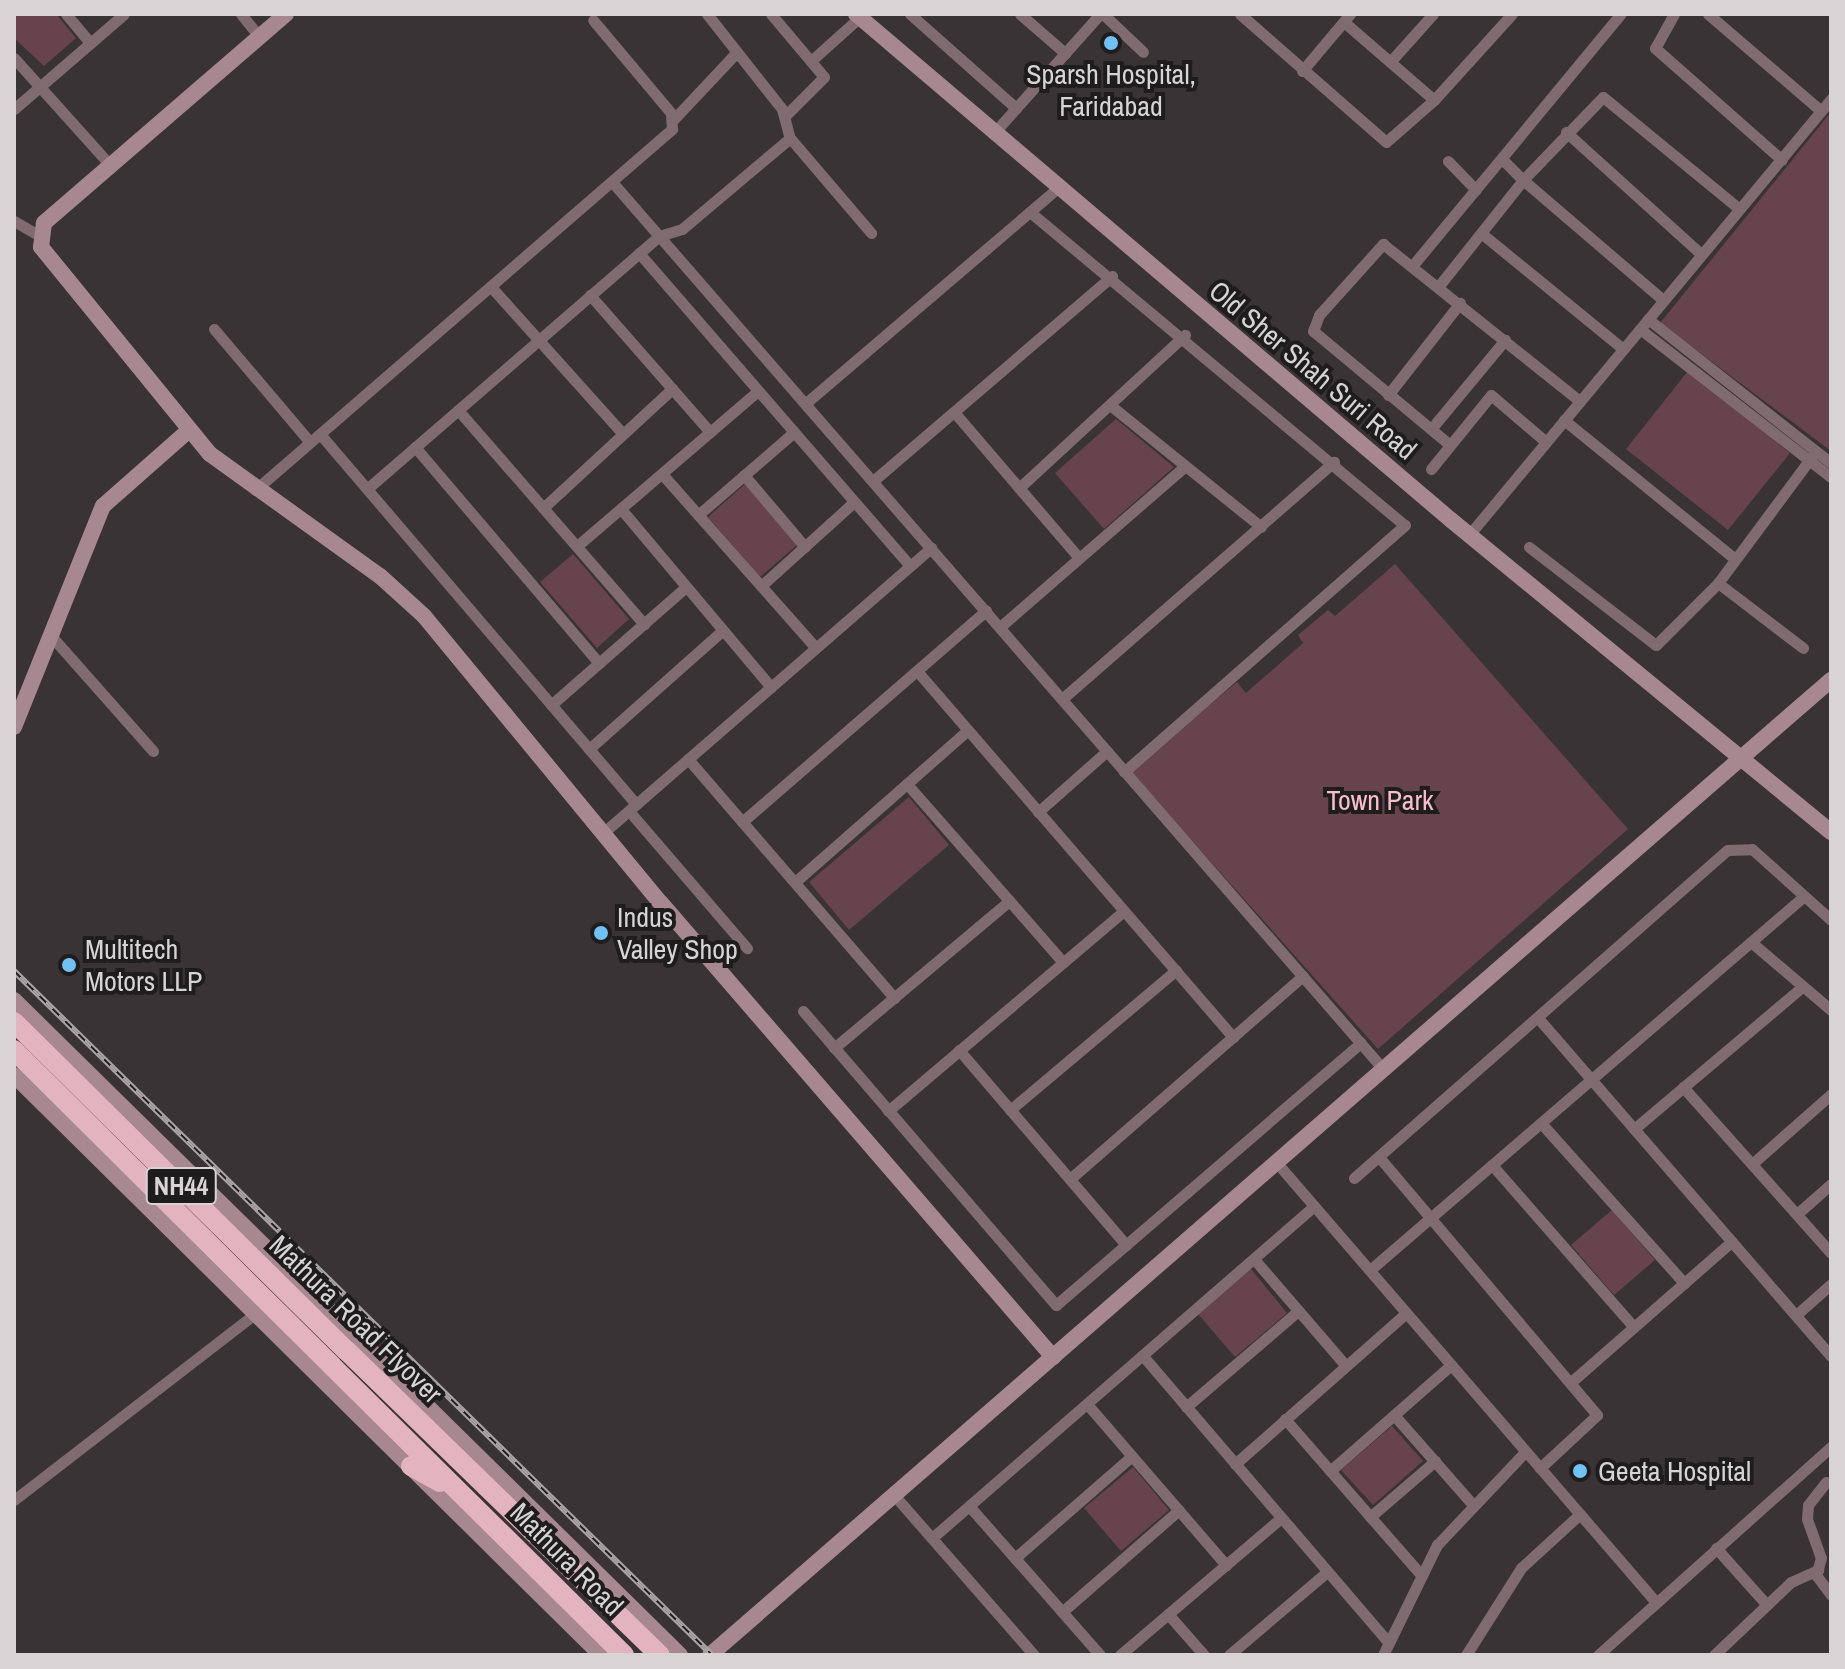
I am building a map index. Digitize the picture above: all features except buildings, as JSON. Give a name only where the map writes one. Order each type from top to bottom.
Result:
[{"type":"highway","name":"Mathura Road Flyover","points":[[14,1022],[660,1655]]},
{"type":"highway","name":"Mathura Road Flyover","points":[[14,1051],[470,1502]]},
{"type":"highway","points":[[411,1466],[470,1502]]},
{"type":"highway","name":"Mathura Road","points":[[470,1502],[624,1655]]},
{"type":"street","points":[[66,14],[90,43]]},
{"type":"street","points":[[14,109],[124,14]]},
{"type":"street","points":[[241,14],[259,36]]},
{"type":"street","points":[[38,235],[109,164],[286,14]]},
{"type":"street","points":[[707,14],[785,116],[790,138],[871,233]]},
{"type":"street","points":[[771,14],[824,77],[821,84],[785,116]]},
{"type":"street","points":[[910,14],[1016,108]]},
{"type":"street","points":[[1020,14],[1065,53]]},
{"type":"street","points":[[993,134],[1101,14],[1143,52]]},
{"type":"street","points":[[1240,14],[1386,142],[1434,100],[1512,14]]},
{"type":"street","points":[[1390,62],[1433,14]]},
{"type":"street","points":[[1413,265],[1621,14]]},
{"type":"street","points":[[1674,14],[1655,48],[1782,160]]},
{"type":"street","points":[[1708,14],[1821,111]]},
{"type":"street","points":[[812,60],[858,16]]},
{"type":"street","name":"Old Sher Shah Suri Road","points":[[858,16],[1057,189],[1469,535],[1831,832]]},
{"type":"street","points":[[1302,71],[1347,18],[1390,62],[1434,100]]},
{"type":"street","points":[[593,20],[674,119]]},
{"type":"street","points":[[255,490],[613,183],[672,129],[674,119],[735,54]]},
{"type":"street","points":[[14,58],[109,164]]},
{"type":"street","points":[[1438,287],[1523,180],[1603,97],[1738,208]]},
{"type":"street","points":[[1469,535],[1831,99]]},
{"type":"street","points":[[1566,132],[1701,254]]},
{"type":"street","points":[[367,489],[659,236],[682,229],[790,138]]},
{"type":"street","points":[[1502,159],[1663,300]]},
{"type":"street","points":[[1448,161],[1476,190]]},
{"type":"street","points":[[613,183],[1384,1070]]},
{"type":"street","points":[[806,403],[1057,189]]},
{"type":"street","points":[[1030,212],[1185,335],[1402,519],[1404,530],[1124,772]]},
{"type":"street","points":[[14,221],[38,235],[41,247],[188,431],[255,490],[409,601],[603,833],[1053,1357]]},
{"type":"street","points":[[1481,233],[1623,349]]},
{"type":"street","points":[[1450,445],[1319,337],[1313,325],[1374,249],[1390,246],[1580,401]]},
{"type":"street","points":[[639,253],[910,566]]},
{"type":"street","points":[[873,481],[1112,276]]},
{"type":"street","points":[[492,288],[623,434]]},
{"type":"street","points":[[590,295],[710,432]]},
{"type":"street","points":[[1388,395],[1460,303]]},
{"type":"street","points":[[1648,319],[1812,455],[1831,477]]},
{"type":"street","points":[[214,329],[367,489],[589,749],[632,808],[747,948]]},
{"type":"street","points":[[1640,329],[1812,455],[1831,463]]},
{"type":"street","points":[[1019,488],[1185,335]]},
{"type":"street","points":[[1431,429],[1505,340]]},
{"type":"street","points":[[543,508],[672,389]]},
{"type":"street","points":[[577,546],[758,391]]},
{"type":"street","points":[[1431,469],[1491,395],[1546,442]]},
{"type":"street","points":[[1110,405],[1261,527]]},
{"type":"street","points":[[458,410],[644,624]]},
{"type":"street","points":[[954,412],[1079,558]]},
{"type":"street","points":[[1564,420],[1735,559]]},
{"type":"street","points":[[14,727],[53,638],[103,506],[188,431]]},
{"type":"street","points":[[698,515],[794,432]]},
{"type":"street","points":[[415,447],[599,663]]},
{"type":"street","points":[[1529,547],[1656,645],[1718,583],[1812,455]]},
{"type":"street","points":[[1062,699],[1334,462]]},
{"type":"street","points":[[1000,627],[1185,466]]},
{"type":"street","points":[[662,474],[816,648]]},
{"type":"street","points":[[744,475],[805,547]]},
{"type":"street","points":[[761,586],[854,502]]},
{"type":"street","points":[[621,509],[771,687]]},
{"type":"street","points":[[603,833],[931,548]]},
{"type":"street","points":[[1718,583],[1803,648]]},
{"type":"street","points":[[551,705],[686,587]]},
{"type":"street","points":[[742,822],[986,611]]},
{"type":"street","points":[[589,749],[723,630]]},
{"type":"street","points":[[53,638],[153,751]]},
{"type":"street","points":[[917,671],[1233,1037]]},
{"type":"street","points":[[710,1655],[1831,680]]},
{"type":"street","points":[[795,882],[968,730]]},
{"type":"street","points":[[1038,812],[1107,751]]},
{"type":"street","points":[[688,759],[894,998]]},
{"type":"street","points":[[907,784],[1063,962]]},
{"type":"street","points":[[1354,1178],[1728,850],[1752,849],[1831,920]]},
{"type":"street","points":[[1370,1270],[1803,897]]},
{"type":"street","points":[[834,1048],[1009,901]]},
{"type":"street","points":[[888,1111],[1124,911]]},
{"type":"street","points":[[1751,942],[1831,1010]]},
{"type":"street","points":[[1010,1110],[1176,970]]},
{"type":"street","points":[[1070,1179],[1303,976]]},
{"type":"street","points":[[1634,1129],[1803,986]]},
{"type":"street","points":[[14,1000],[680,1655]]},
{"type":"street","points":[[803,1011],[1056,1305],[1361,1043]]},
{"type":"street","points":[[1538,1018],[1831,1356]]},
{"type":"street","points":[[14,1051],[41,1027]]},
{"type":"street","points":[[959,1050],[1126,1245]]},
{"type":"street","points":[[14,1075],[601,1655]]},
{"type":"street","points":[[1683,1087],[1831,1253]]},
{"type":"street","points":[[1752,1164],[1831,1094]]},
{"type":"street","points":[[1541,1123],[1684,1283]]},
{"type":"street","points":[[1379,1157],[1597,1415],[1540,1468]]},
{"type":"street","points":[[1277,1163],[1655,1601]]},
{"type":"street","points":[[1492,1165],[1634,1327]]},
{"type":"street","points":[[1797,1214],[1831,1184]]},
{"type":"street","points":[[932,1538],[1314,1206]]},
{"type":"street","points":[[1570,1383],[1732,1241]]},
{"type":"street","points":[[1254,1259],[1346,1366]]},
{"type":"street","points":[[1796,1315],[1831,1284]]},
{"type":"street","points":[[1186,1407],[1298,1311]]},
{"type":"street","points":[[14,1500],[256,1313]]},
{"type":"street","points":[[1235,1464],[1406,1313]]},
{"type":"street","points":[[1143,1356],[1387,1641]]},
{"type":"street","points":[[1330,1471],[1451,1365]]},
{"type":"street","points":[[1087,1404],[1226,1565]]},
{"type":"street","points":[[1394,1415],[1473,1505]]},
{"type":"street","points":[[1285,1419],[1420,1574]]},
{"type":"street","points":[[1598,1655],[1831,1447]]},
{"type":"street","points":[[1383,1655],[1420,1574],[1473,1505],[1526,1451]]},
{"type":"street","points":[[1015,1558],[1132,1456]]},
{"type":"street","points":[[1370,1517],[1435,1461]]},
{"type":"street","points":[[1809,1466],[1828,1485],[1808,1505],[1807,1519],[1821,1558],[1818,1570],[1831,1595]]},
{"type":"street","points":[[894,1495],[1034,1655]]},
{"type":"street","points":[[970,1507],[1100,1655]]},
{"type":"street","points":[[1062,1612],[1179,1510]]},
{"type":"street","points":[[1466,1655],[1521,1568],[1580,1514]]},
{"type":"street","points":[[1120,1655],[1281,1518]]},
{"type":"street","points":[[1716,1548],[1767,1605]]},
{"type":"street","points":[[1714,1655],[1791,1582],[1818,1570]]},
{"type":"street","points":[[1229,1655],[1327,1572]]},
{"type":"street","points":[[1168,1614],[1204,1655]]},
{"type":"green space","points":[[14,14],[56,14],[76,38],[44,66],[14,38]]},
{"type":"green space","points":[[1831,112],[1831,451],[1660,323]]},
{"type":"green space","points":[[1688,371],[1790,453],[1728,530],[1626,449]]},
{"type":"green space","points":[[1116,419],[1174,467],[1104,529],[1055,473]]},
{"type":"green space","points":[[745,484],[798,544],[760,577],[708,517]]},
{"type":"green space","points":[[573,554],[629,619],[597,648],[540,582]]},
{"type":"green space","name":"Town Park","points":[[1395,564],[1628,829],[1378,1049],[1130,771],[1237,682],[1246,693],[1303,643],[1298,635],[1328,610],[1335,616]]},
{"type":"green space","points":[[909,797],[949,845],[849,930],[809,882]]},
{"type":"green space","points":[[1612,1210],[1655,1260],[1614,1295],[1571,1245]]},
{"type":"green space","points":[[1251,1269],[1287,1313],[1235,1357],[1198,1314]]},
{"type":"green space","points":[[1392,1426],[1423,1461],[1373,1505],[1341,1470]]},
{"type":"green space","points":[[1133,1467],[1169,1510],[1121,1551],[1084,1508]]},
{"type":"railway","points":[[14,971],[712,1655]]},
{"type":"place","name":"Sparsh Hospital, Faridabad","points":[[1111,43]]},
{"type":"place","name":"Indus Valley Shop","points":[[601,933]]},
{"type":"place","name":"Multitech Motors LLP","points":[[69,965]]},
{"type":"place","name":"Geeta Hospital","points":[[1580,1471]]}]
